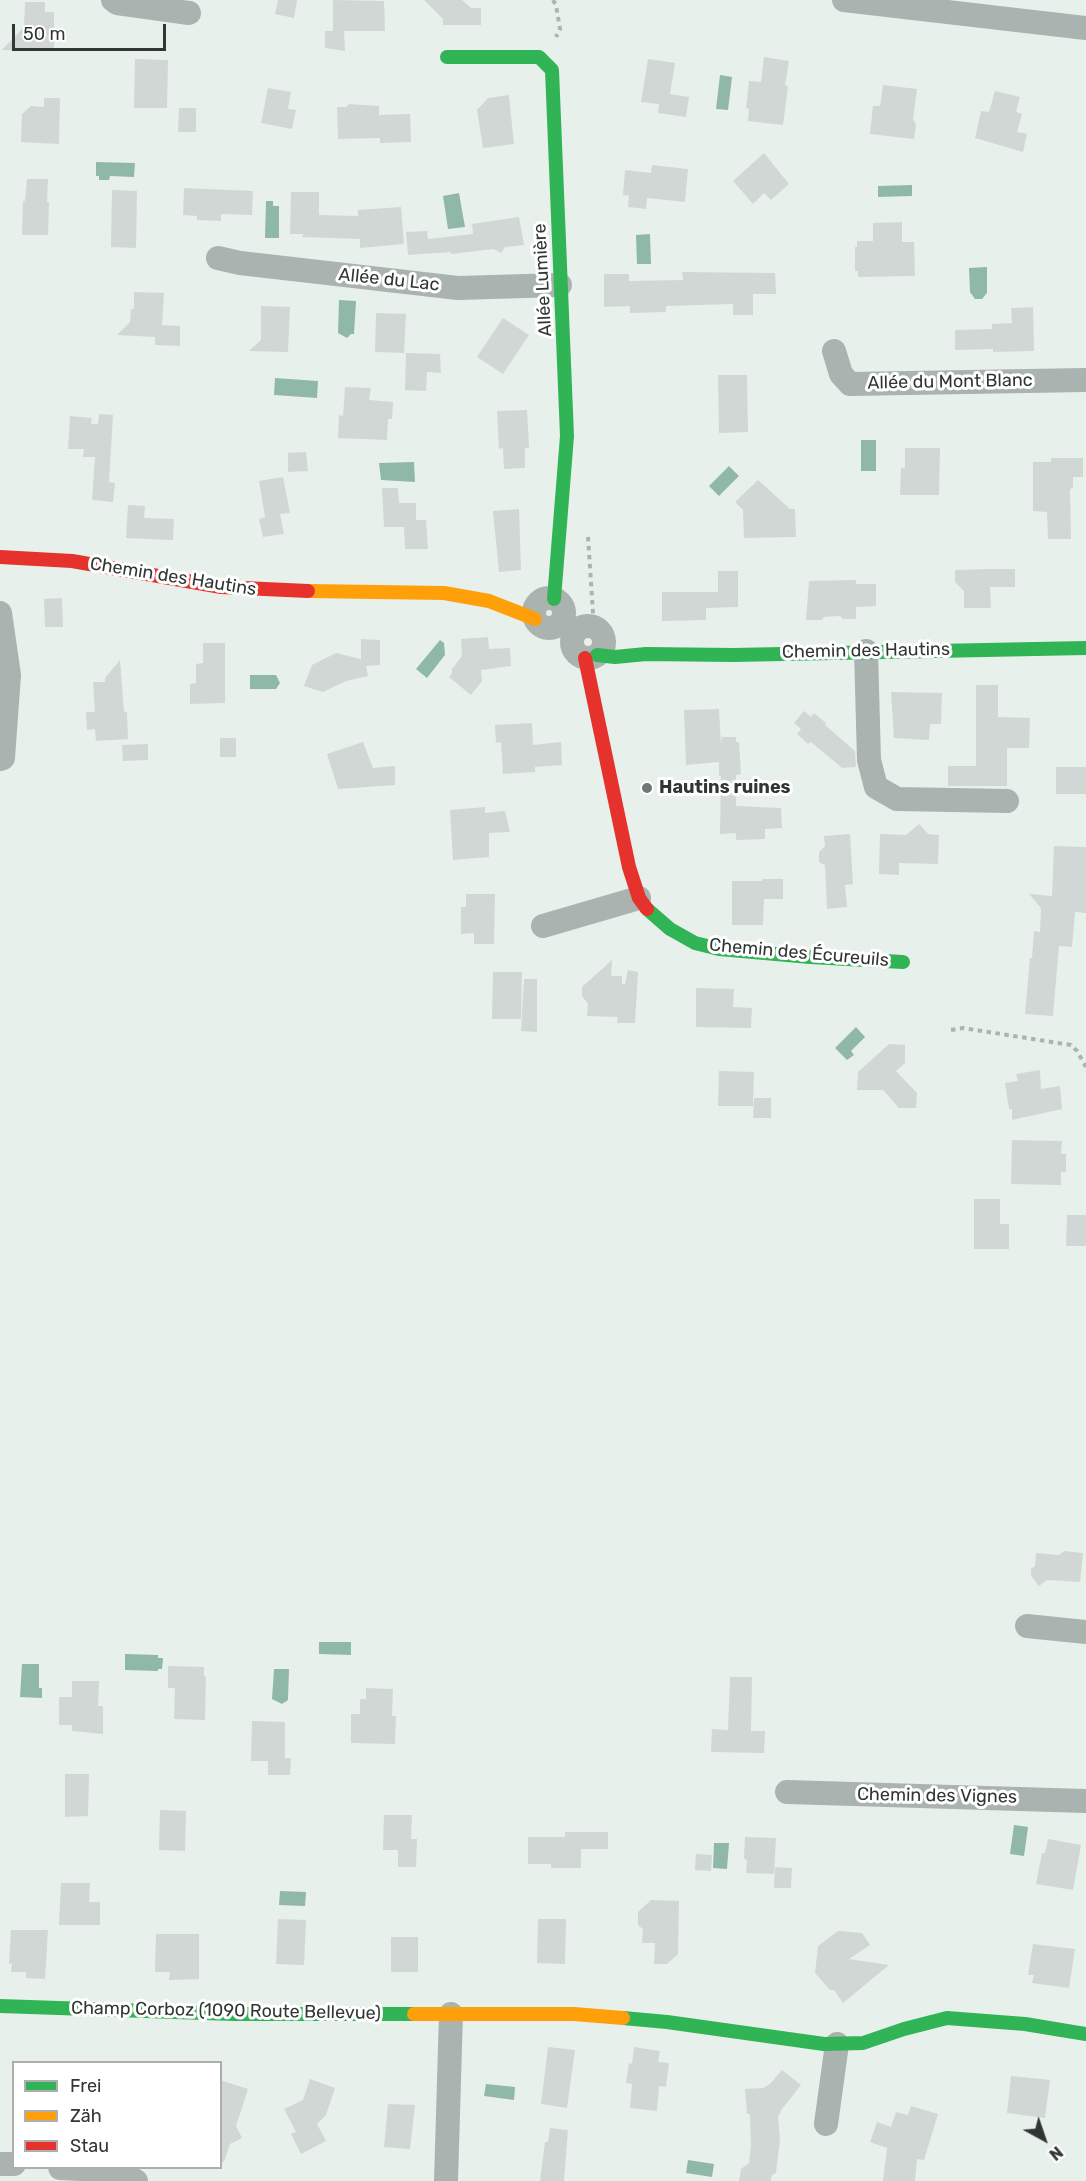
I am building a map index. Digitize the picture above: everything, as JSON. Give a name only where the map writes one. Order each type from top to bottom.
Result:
[{"type":"street","points":[[113,0],[117,3],[189,13]]},
{"type":"street","points":[[844,0],[1086,28]]},
{"type":"street","points":[[447,57],[539,57],[544,63]]},
{"type":"street","name":"Allée Lumière","points":[[544,63],[552,70],[567,436],[549,611]]},
{"type":"street","name":"Allée du Lac","points":[[218,258],[240,263],[458,288],[560,285]]},
{"type":"street","name":"Allée du Mont Blanc","points":[[834,351],[842,374],[850,384],[1086,380]]},
{"type":"street","name":"Chemin des Hautins","points":[[0,557],[72,561],[240,589],[444,593],[549,611],[589,645],[646,654],[733,655],[1086,648]]},
{"type":"street","points":[[0,613],[9,675],[3,758],[0,759]]},
{"type":"street","name":"Chemin des Écureuils","points":[[589,645],[629,867],[639,898],[650,913],[670,929],[695,943],[719,949],[903,962]]},
{"type":"street","points":[[866,651],[869,760],[876,788],[897,799],[1006,801]]},
{"type":"street","points":[[543,926],[639,898]]},
{"type":"street","points":[[1027,1626],[1086,1632]]},
{"type":"street","name":"Chemin des Vignes","points":[[787,1792],[1086,1801]]},
{"type":"street","name":"Champ Corboz (1090 Route Bellevue)","points":[[0,2006],[234,2014],[574,2014],[667,2022],[824,2044],[863,2043],[947,2018],[1024,2024],[1086,2034]]},
{"type":"street","points":[[446,2181],[451,2014]]},
{"type":"street","points":[[826,2124],[837,2044]]},
{"type":"street","points":[[80,2169],[119,2171],[136,2181]]},
{"type":"path","points":[[544,63],[560,29],[553,0]]},
{"type":"path","points":[[951,1030],[963,1028],[1071,1045],[1077,1050],[1086,1067]]},
{"type":"shaded area","points":[[720,75],[732,77],[728,110],[716,109]]},
{"type":"shaded area","points":[[96,162],[135,163],[134,177],[110,176],[109,180],[99,180],[99,176],[96,176]]},
{"type":"shaded area","points":[[912,185],[912,196],[878,197],[878,186]]},
{"type":"shaded area","points":[[459,193],[465,227],[448,229],[443,196]]},
{"type":"shaded area","points":[[266,201],[273,201],[273,206],[279,206],[279,238],[265,238]]},
{"type":"shaded area","points":[[650,234],[651,264],[637,264],[636,235]]},
{"type":"shaded area","points":[[987,267],[987,293],[982,299],[975,299],[970,292],[969,268]]},
{"type":"shaded area","points":[[339,300],[356,301],[354,334],[347,338],[338,333]]},
{"type":"shaded area","points":[[275,378],[318,381],[317,398],[274,395]]},
{"type":"shaded area","points":[[861,440],[876,440],[876,471],[861,471]]},
{"type":"shaded area","points":[[414,462],[415,482],[381,480],[379,463]]},
{"type":"shaded area","points":[[729,466],[739,476],[719,496],[709,486]]},
{"type":"shaded area","points":[[440,640],[444,643],[445,655],[427,678],[416,669]]},
{"type":"shaded area","points":[[250,675],[276,675],[280,683],[276,689],[250,689]]},
{"type":"shaded area","points":[[856,1027],[865,1037],[851,1051],[854,1055],[847,1060],[835,1048]]},
{"type":"shaded area","points":[[319,1642],[351,1642],[351,1655],[319,1654]]},
{"type":"shaded area","points":[[125,1654],[158,1655],[158,1658],[163,1658],[162,1669],[158,1671],[125,1670]]},
{"type":"shaded area","points":[[22,1664],[39,1664],[39,1688],[42,1688],[42,1698],[20,1697]]},
{"type":"shaded area","points":[[274,1669],[289,1669],[288,1700],[282,1704],[272,1699]]},
{"type":"shaded area","points":[[1014,1825],[1028,1827],[1024,1856],[1010,1854]]},
{"type":"shaded area","points":[[714,1843],[729,1843],[727,1869],[713,1868]]},
{"type":"shaded area","points":[[280,1891],[306,1892],[305,1906],[279,1905]]},
{"type":"shaded area","points":[[486,2084],[515,2087],[514,2100],[484,2096]]},
{"type":"shaded area","points":[[688,2160],[714,2164],[712,2177],[686,2173]]},
{"type":"building","points":[[278,0],[297,0],[294,18],[275,14]]},
{"type":"building","points":[[333,0],[384,1],[385,31],[344,31],[345,51],[325,48],[325,31],[333,31]]},
{"type":"building","points":[[424,0],[462,0],[471,8],[481,8],[481,25],[443,25],[443,19]]},
{"type":"building","points":[[25,2],[45,2],[45,12],[54,12],[54,51],[2,50],[24,27]]},
{"type":"building","points":[[764,57],[789,61],[783,125],[748,121],[749,108],[746,109],[749,81],[761,82]]},
{"type":"building","points":[[135,59],[168,60],[167,108],[134,108]]},
{"type":"building","points":[[648,59],[675,63],[670,94],[689,97],[686,117],[658,113],[659,104],[641,102]]},
{"type":"building","points":[[883,85],[917,89],[913,119],[916,125],[914,139],[870,134],[873,106],[880,106]]},
{"type":"building","points":[[268,88],[291,92],[288,109],[296,110],[292,129],[261,123]]},
{"type":"building","points":[[995,91],[1020,97],[1016,112],[1022,114],[1017,132],[1027,134],[1023,152],[975,138],[981,111],[989,112]]},
{"type":"building","points":[[509,95],[514,144],[483,148],[477,110],[488,98]]},
{"type":"building","points":[[44,98],[60,98],[59,144],[21,142],[22,114],[31,106],[44,107]]},
{"type":"building","points":[[349,104],[379,106],[379,115],[410,114],[411,142],[380,143],[380,138],[338,139],[337,107],[346,107]]},
{"type":"building","points":[[179,108],[196,108],[196,132],[178,132]]},
{"type":"building","points":[[764,153],[789,184],[771,200],[764,193],[753,204],[733,181]]},
{"type":"building","points":[[652,165],[688,169],[685,202],[647,198],[646,209],[628,207],[629,196],[623,195],[625,170],[651,173]]},
{"type":"building","points":[[27,179],[48,179],[48,235],[22,235],[23,201],[25,201]]},
{"type":"building","points":[[184,188],[253,191],[252,215],[221,214],[221,221],[197,220],[197,216],[183,215]]},
{"type":"building","points":[[112,190],[137,191],[136,248],[111,247]]},
{"type":"building","points":[[291,192],[319,192],[319,215],[358,216],[358,210],[401,207],[404,244],[360,248],[360,239],[302,237],[303,234],[290,234]]},
{"type":"building","points":[[519,217],[524,245],[505,247],[501,253],[494,249],[451,254],[451,252],[408,255],[406,232],[427,231],[428,239],[473,234],[472,224]]},
{"type":"building","points":[[902,222],[902,242],[914,242],[915,276],[858,277],[858,271],[855,271],[857,241],[873,241],[873,223]]},
{"type":"building","points":[[682,272],[775,273],[776,294],[753,294],[753,315],[733,315],[733,304],[666,306],[666,312],[630,313],[630,306],[604,307],[604,274],[629,274],[629,281],[683,280]]},
{"type":"building","points":[[134,292],[164,293],[162,325],[180,326],[180,346],[155,345],[155,337],[117,335],[130,322],[131,309],[134,309]]},
{"type":"building","points":[[261,306],[290,307],[288,352],[249,351],[261,340]]},
{"type":"building","points":[[1033,307],[1034,351],[955,350],[955,330],[992,329],[992,324],[1012,323],[1011,308]]},
{"type":"building","points":[[376,313],[406,314],[404,353],[375,352]]},
{"type":"building","points":[[503,318],[529,335],[503,374],[477,357]]},
{"type":"building","points":[[406,353],[440,354],[441,373],[427,372],[426,391],[405,390]]},
{"type":"building","points":[[718,375],[747,375],[748,432],[719,433]]},
{"type":"building","points":[[345,387],[371,388],[369,400],[393,402],[392,419],[388,419],[387,440],[338,438],[339,415],[343,416]]},
{"type":"building","points":[[527,410],[529,448],[525,448],[525,468],[504,469],[503,448],[499,449],[497,411]]},
{"type":"building","points":[[99,414],[113,415],[109,482],[115,483],[113,502],[92,500],[95,457],[83,457],[84,449],[68,449],[70,416],[92,418],[91,424],[98,424]]},
{"type":"building","points":[[905,448],[940,448],[939,495],[900,495],[901,468],[905,468]]},
{"type":"building","points":[[306,452],[308,471],[288,472],[288,453]]},
{"type":"building","points":[[1051,458],[1083,458],[1083,477],[1073,477],[1073,488],[1070,489],[1071,539],[1048,539],[1047,512],[1033,511],[1033,462],[1051,462]]},
{"type":"building","points":[[283,477],[290,513],[280,514],[284,534],[263,537],[259,519],[265,517],[259,481]]},
{"type":"building","points":[[758,480],[790,509],[795,509],[796,537],[744,538],[743,510],[735,502]]},
{"type":"building","points":[[382,488],[398,488],[399,503],[416,503],[416,520],[426,520],[428,549],[405,549],[404,527],[384,527]]},
{"type":"building","points":[[128,505],[145,506],[144,518],[174,519],[173,540],[126,538]]},
{"type":"building","points":[[519,509],[521,570],[499,572],[493,511]]},
{"type":"building","points":[[1015,569],[1015,587],[990,587],[991,608],[964,608],[964,591],[955,582],[955,570]]},
{"type":"building","points":[[718,571],[738,571],[738,607],[706,608],[706,620],[662,621],[662,592],[718,592]]},
{"type":"building","points":[[856,580],[856,584],[876,584],[876,606],[856,607],[856,619],[843,619],[840,616],[824,617],[822,620],[806,620],[809,581]]},
{"type":"building","points":[[62,598],[63,627],[45,627],[44,599]]},
{"type":"building","points":[[488,637],[489,649],[510,648],[511,666],[481,670],[482,681],[471,695],[449,677],[462,656],[461,639]]},
{"type":"building","points":[[361,639],[380,640],[380,665],[366,666],[368,676],[346,681],[323,692],[304,686],[312,665],[336,653],[361,659]]},
{"type":"building","points":[[203,643],[225,643],[225,703],[190,704],[190,684],[196,683],[196,664],[203,663]]},
{"type":"building","points":[[120,660],[128,739],[96,741],[95,729],[87,730],[86,712],[95,712],[93,682],[105,682],[105,678]]},
{"type":"building","points":[[976,685],[998,685],[998,717],[1030,718],[1029,748],[1007,748],[1007,786],[948,786],[948,766],[976,766]]},
{"type":"building","points":[[891,692],[942,693],[941,724],[930,724],[929,740],[894,738]]},
{"type":"building","points":[[719,709],[721,744],[722,737],[736,737],[736,742],[739,742],[741,774],[736,775],[736,806],[781,808],[782,828],[765,829],[765,839],[736,840],[736,833],[720,834],[721,776],[719,776],[719,762],[686,765],[684,710]]},
{"type":"building","points":[[804,711],[811,717],[814,713],[855,751],[856,767],[842,768],[811,742],[808,744],[797,734],[801,729],[794,723]]},
{"type":"building","points":[[532,723],[533,745],[561,742],[562,765],[535,767],[535,772],[503,774],[501,742],[496,743],[495,725]]},
{"type":"building","points":[[220,738],[236,738],[236,757],[220,757]]},
{"type":"building","points":[[363,742],[373,768],[395,766],[395,785],[338,789],[327,754]]},
{"type":"building","points":[[148,744],[148,760],[123,761],[122,745]]},
{"type":"building","points":[[1056,767],[1086,767],[1086,794],[1056,794]]},
{"type":"building","points":[[485,807],[485,813],[505,811],[510,832],[489,833],[489,857],[453,860],[450,810]]},
{"type":"building","points":[[919,824],[928,834],[939,835],[938,864],[899,863],[899,875],[879,874],[880,834],[906,835]]},
{"type":"building","points":[[850,834],[853,884],[845,885],[847,907],[827,909],[825,865],[819,862],[819,852],[825,846],[824,836]]},
{"type":"building","points":[[1054,846],[1086,847],[1086,913],[1075,912],[1072,947],[1059,946],[1053,1016],[1025,1014],[1034,931],[1040,932],[1041,908],[1029,894],[1052,896]]},
{"type":"building","points":[[762,879],[783,879],[783,899],[764,899],[763,925],[732,925],[732,881],[762,881]]},
{"type":"building","points":[[466,894],[495,894],[494,944],[474,944],[474,933],[461,934],[461,907],[466,907]]},
{"type":"building","points":[[612,960],[611,976],[622,976],[622,984],[625,984],[628,970],[638,972],[635,1023],[617,1023],[618,1017],[587,1016],[588,1004],[582,996],[582,987]]},
{"type":"building","points":[[493,972],[522,972],[521,1019],[492,1019]]},
{"type":"building","points":[[524,979],[537,979],[537,1032],[521,1031]]},
{"type":"building","points":[[696,988],[734,989],[733,1007],[752,1008],[751,1028],[696,1027]]},
{"type":"building","points":[[889,1044],[905,1045],[905,1063],[896,1071],[917,1093],[916,1108],[899,1108],[883,1090],[857,1090],[858,1072]]},
{"type":"building","points":[[1040,1070],[1041,1089],[1060,1086],[1062,1109],[1012,1120],[1012,1109],[1009,1109],[1005,1083],[1018,1081],[1016,1074]]},
{"type":"building","points":[[719,1071],[754,1072],[753,1106],[718,1106]]},
{"type":"building","points":[[754,1098],[771,1098],[771,1118],[753,1118]]},
{"type":"building","points":[[1012,1140],[1062,1141],[1061,1154],[1066,1154],[1066,1172],[1061,1172],[1061,1185],[1011,1184]]},
{"type":"building","points":[[974,1199],[1000,1199],[1000,1224],[1009,1224],[1009,1249],[974,1249]]},
{"type":"building","points":[[1067,1215],[1086,1215],[1086,1246],[1066,1246]]},
{"type":"building","points":[[1064,1551],[1083,1553],[1080,1582],[1047,1580],[1039,1586],[1031,1576],[1036,1553],[1059,1555]]},
{"type":"building","points":[[168,1666],[204,1667],[204,1677],[206,1676],[205,1720],[174,1719],[175,1688],[168,1688]]},
{"type":"building","points":[[730,1677],[752,1677],[751,1731],[765,1731],[764,1753],[711,1752],[712,1729],[728,1730]]},
{"type":"building","points":[[72,1681],[99,1681],[98,1706],[103,1706],[103,1734],[72,1731],[72,1725],[59,1725],[59,1697],[72,1697]]},
{"type":"building","points":[[366,1688],[393,1689],[392,1716],[396,1716],[395,1744],[351,1743],[351,1714],[360,1714],[360,1699],[366,1699]]},
{"type":"building","points":[[252,1721],[285,1722],[285,1758],[291,1758],[290,1775],[268,1775],[268,1761],[251,1761]]},
{"type":"building","points":[[65,1774],[89,1774],[88,1816],[65,1817]]},
{"type":"building","points":[[160,1810],[186,1811],[185,1851],[159,1850]]},
{"type":"building","points":[[384,1815],[412,1815],[411,1839],[417,1839],[416,1867],[398,1867],[398,1850],[383,1850]]},
{"type":"building","points":[[565,1832],[608,1832],[608,1849],[581,1849],[581,1868],[551,1868],[551,1864],[528,1864],[528,1837],[565,1837]]},
{"type":"building","points":[[745,1837],[776,1838],[774,1874],[746,1873]]},
{"type":"building","points":[[1048,1839],[1081,1845],[1073,1890],[1036,1884],[1042,1853],[1045,1853]]},
{"type":"building","points":[[696,1854],[712,1855],[711,1871],[695,1870]]},
{"type":"building","points":[[775,1867],[792,1868],[791,1888],[774,1888]]},
{"type":"building","points":[[61,1883],[90,1883],[89,1902],[100,1902],[100,1925],[59,1925]]},
{"type":"building","points":[[651,1900],[679,1901],[678,1954],[667,1964],[654,1964],[655,1943],[642,1943],[643,1929],[638,1925],[638,1912]]},
{"type":"building","points":[[278,1919],[306,1920],[304,1965],[276,1964]]},
{"type":"building","points":[[538,1919],[566,1919],[565,1964],[537,1963]]},
{"type":"building","points":[[11,1930],[48,1930],[45,1979],[26,1978],[26,1972],[11,1972],[12,1963],[9,1964]]},
{"type":"building","points":[[838,1931],[862,1933],[870,1945],[849,1959],[889,1965],[843,2003],[834,1990],[830,1990],[815,1973],[818,1946]]},
{"type":"building","points":[[156,1934],[199,1934],[199,1979],[169,1980],[170,1972],[155,1972]]},
{"type":"building","points":[[391,1937],[418,1937],[418,1972],[391,1972]]},
{"type":"building","points":[[1033,1944],[1075,1949],[1069,1988],[1032,1983],[1034,1975],[1028,1975]]},
{"type":"building","points":[[548,2047],[575,2050],[567,2108],[541,2104]]},
{"type":"building","points":[[634,2047],[660,2051],[658,2062],[669,2063],[666,2087],[659,2086],[657,2111],[630,2108],[632,2084],[626,2083]]},
{"type":"building","points":[[782,2070],[801,2085],[778,2117],[780,2139],[776,2173],[772,2175],[771,2181],[739,2181],[741,2169],[749,2163],[751,2146],[750,2114],[747,2114],[745,2089],[763,2088],[770,2084]]},
{"type":"building","points":[[1011,2076],[1050,2080],[1045,2118],[1007,2113]]},
{"type":"building","points":[[310,2079],[335,2088],[326,2115],[317,2124],[326,2141],[301,2154],[291,2134],[296,2132],[284,2109],[303,2100]]},
{"type":"building","points":[[222,2081],[248,2089],[236,2126],[242,2138],[230,2144],[224,2162],[222,2162]]},
{"type":"building","points":[[388,2104],[415,2105],[410,2149],[384,2147]]},
{"type":"building","points":[[911,2106],[938,2114],[924,2160],[917,2159],[915,2181],[883,2181],[887,2148],[870,2142],[877,2122],[891,2127],[896,2112],[908,2115]]},
{"type":"building","points":[[550,2128],[568,2130],[564,2181],[540,2181],[545,2142],[548,2142]]},
{"type":"traffic: fast","points":[[447,57],[539,57],[552,70],[567,436],[554,599]]},
{"type":"traffic: fast","points":[[597,655],[615,657],[646,654],[733,655],[1086,648]]},
{"type":"traffic: fast","points":[[647,909],[670,929],[695,943],[719,949],[903,962]]},
{"type":"traffic: fast","points":[[0,2006],[234,2014],[414,2014]]},
{"type":"traffic: fast","points":[[623,2018],[824,2044],[863,2043],[947,2018],[1025,2024],[1086,2034]]},
{"type":"traffic: slow","points":[[308,591],[444,593],[489,601],[535,619]]},
{"type":"traffic: slow","points":[[414,2014],[574,2014],[623,2018]]},
{"type":"traffic: jam","points":[[0,557],[72,561],[221,587],[308,591]]},
{"type":"traffic: jam","points":[[585,658],[629,867],[639,898],[647,909]]},
{"type":"place","name":"Hautins ruines","points":[[647,788]]}]
